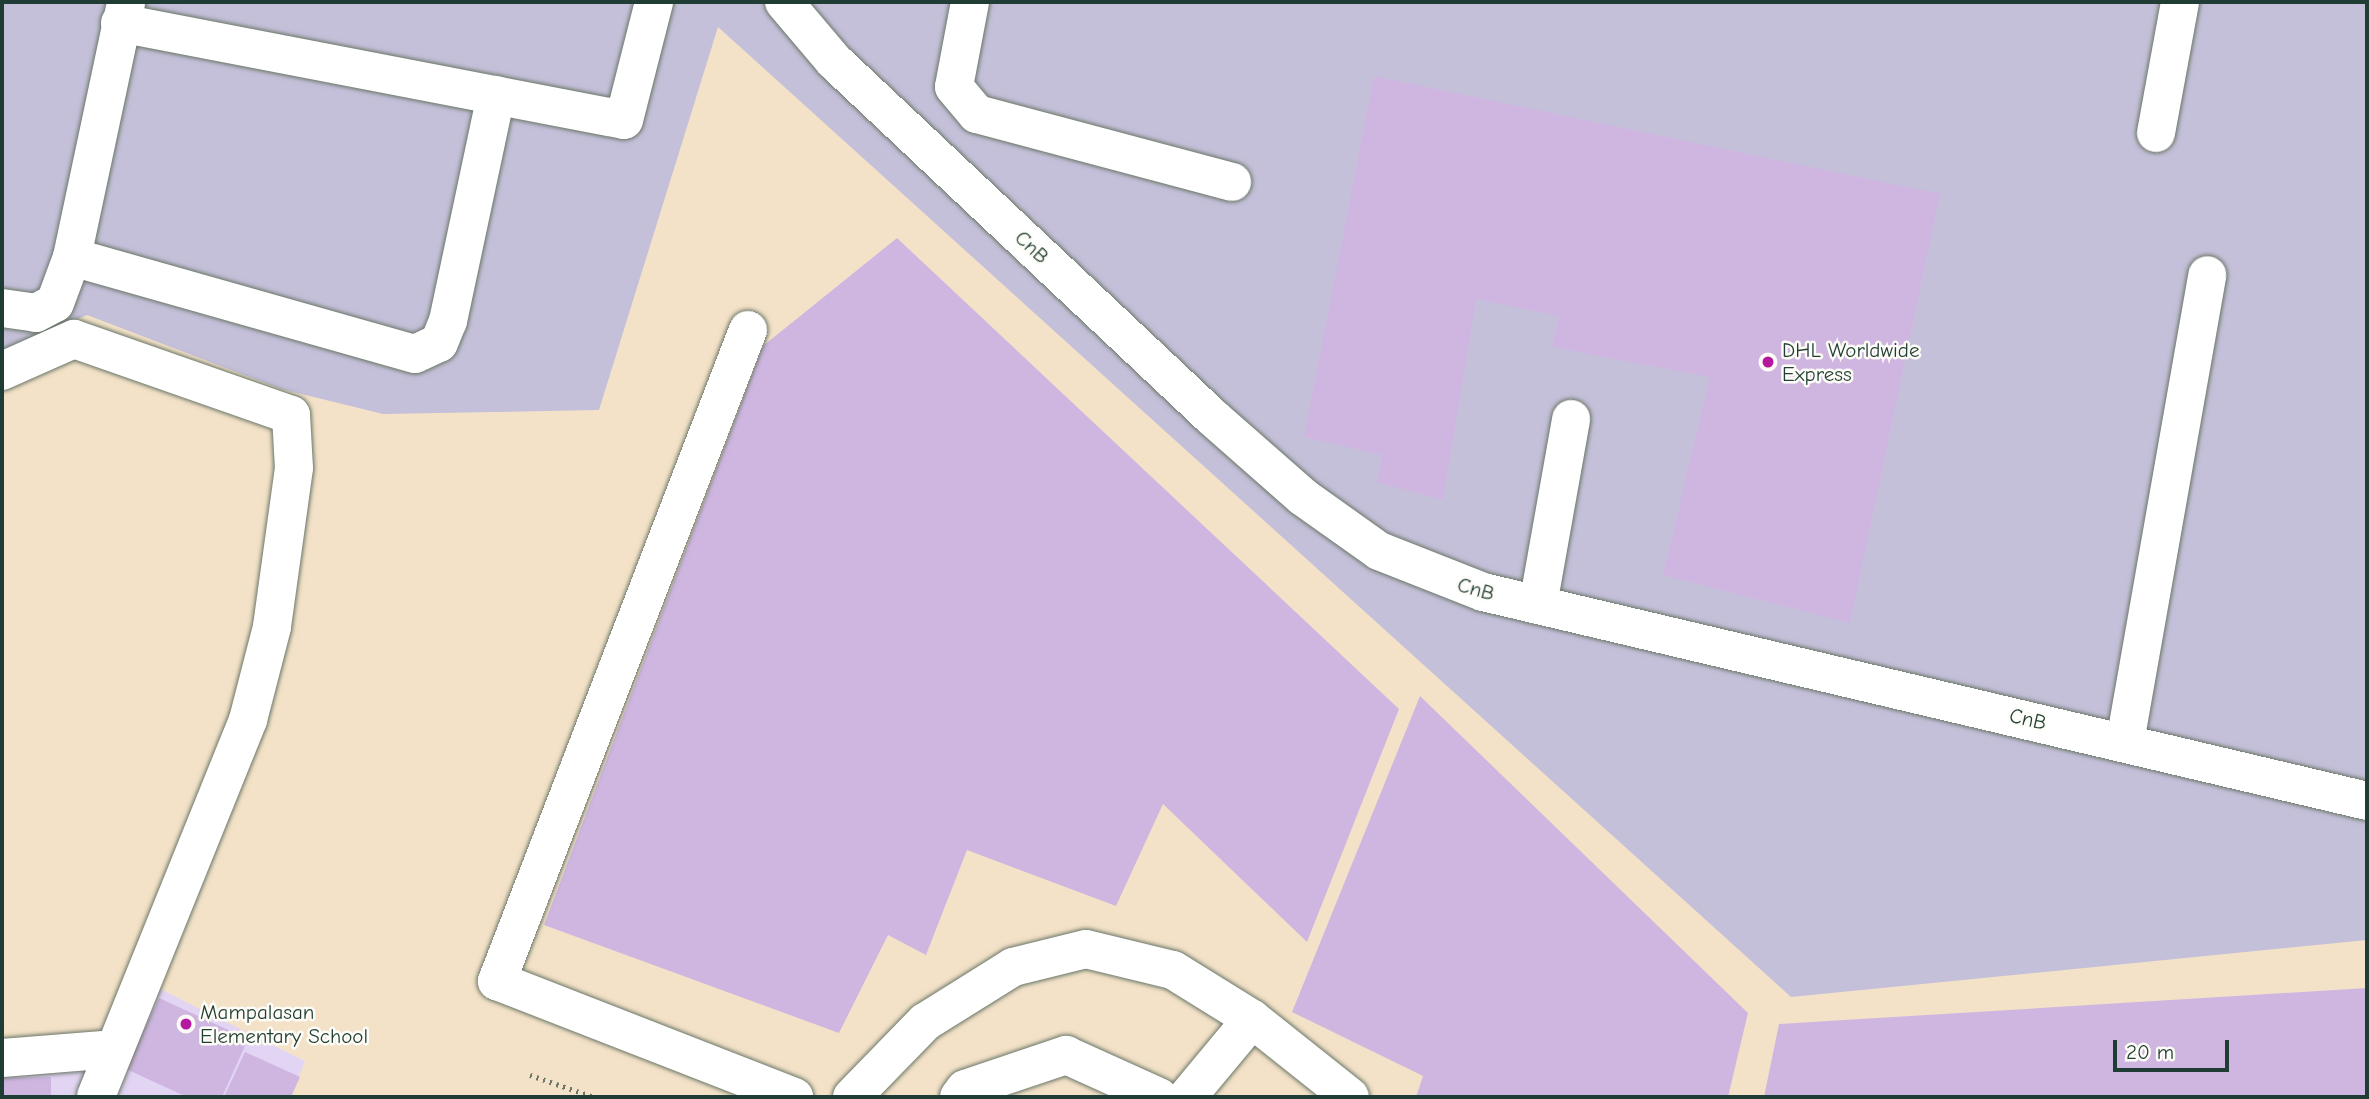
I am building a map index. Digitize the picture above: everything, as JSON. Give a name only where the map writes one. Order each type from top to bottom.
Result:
[{"type":"street","points":[[2,308],[36,313],[55,303],[72,257],[123,12],[496,95],[624,120],[654,2]]},
{"type":"street","name":"CnB","points":[[784,2],[834,61],[1303,497],[1379,551],[1413,568],[1538,605],[2367,801]]},
{"type":"street","points":[[970,2],[954,87],[977,114],[1232,182]]},
{"type":"street","points":[[2156,133],[2180,2]]},
{"type":"street","points":[[72,257],[415,354],[439,343],[448,321],[496,95]]},
{"type":"street","points":[[2125,742],[2207,275]]},
{"type":"street","points":[[748,330],[497,981],[794,1097]]},
{"type":"street","points":[[2,371],[74,339],[291,415],[294,468],[272,627],[248,720],[113,1049],[96,1097]]},
{"type":"street","points":[[1538,605],[1571,419]]},
{"type":"street","points":[[852,1097],[936,1015],[1013,967],[1086,950],[1172,970],[1252,1019],[1350,1097]]},
{"type":"street","points":[[1187,1097],[1252,1019]]},
{"type":"street","points":[[2,1058],[113,1049]]},
{"type":"street","points":[[959,1097],[965,1089],[1066,1055],[1158,1097]]},
{"type":"path","points":[[530,1075],[594,1097]]},
{"type":"shaded area","points":[[2,2],[2367,2],[2367,940],[1791,997],[718,27],[599,410],[383,414],[281,389],[87,315],[2,353]]},
{"type":"shaded area","name":"Mampalasan Elementary School","points":[[156,987],[305,1061],[291,1097],[114,1097]]},
{"type":"shaded area","points":[[93,1060],[79,1097],[2,1097],[2,1068]]},
{"type":"building","name":"DHL Worldwide Express","points":[[1374,76],[1940,194],[1850,623],[1663,575],[1710,377],[1552,347],[1559,316],[1476,299],[1443,500],[1377,482],[1382,455],[1304,437]]},
{"type":"building","points":[[897,238],[1399,709],[1307,942],[1163,804],[1116,906],[967,850],[926,955],[888,935],[839,1033],[544,925],[763,346]]},
{"type":"building","points":[[1420,696],[1748,1013],[1728,1097],[1416,1097],[1423,1076],[1292,1012]]},
{"type":"building","points":[[2367,988],[2367,1097],[1764,1097],[1779,1024]]},
{"type":"building","points":[[159,998],[248,1039],[222,1097],[187,1097],[126,1069]]},
{"type":"building","points":[[245,1052],[300,1077],[291,1097],[224,1097]]},
{"type":"building","points":[[51,1077],[51,1097],[2,1097],[2,1078]]},
{"type":"place","name":"DHL Worldwide Express","points":[[1768,362]]},
{"type":"place","name":"Mampalasan Elementary School","points":[[186,1024]]}]
